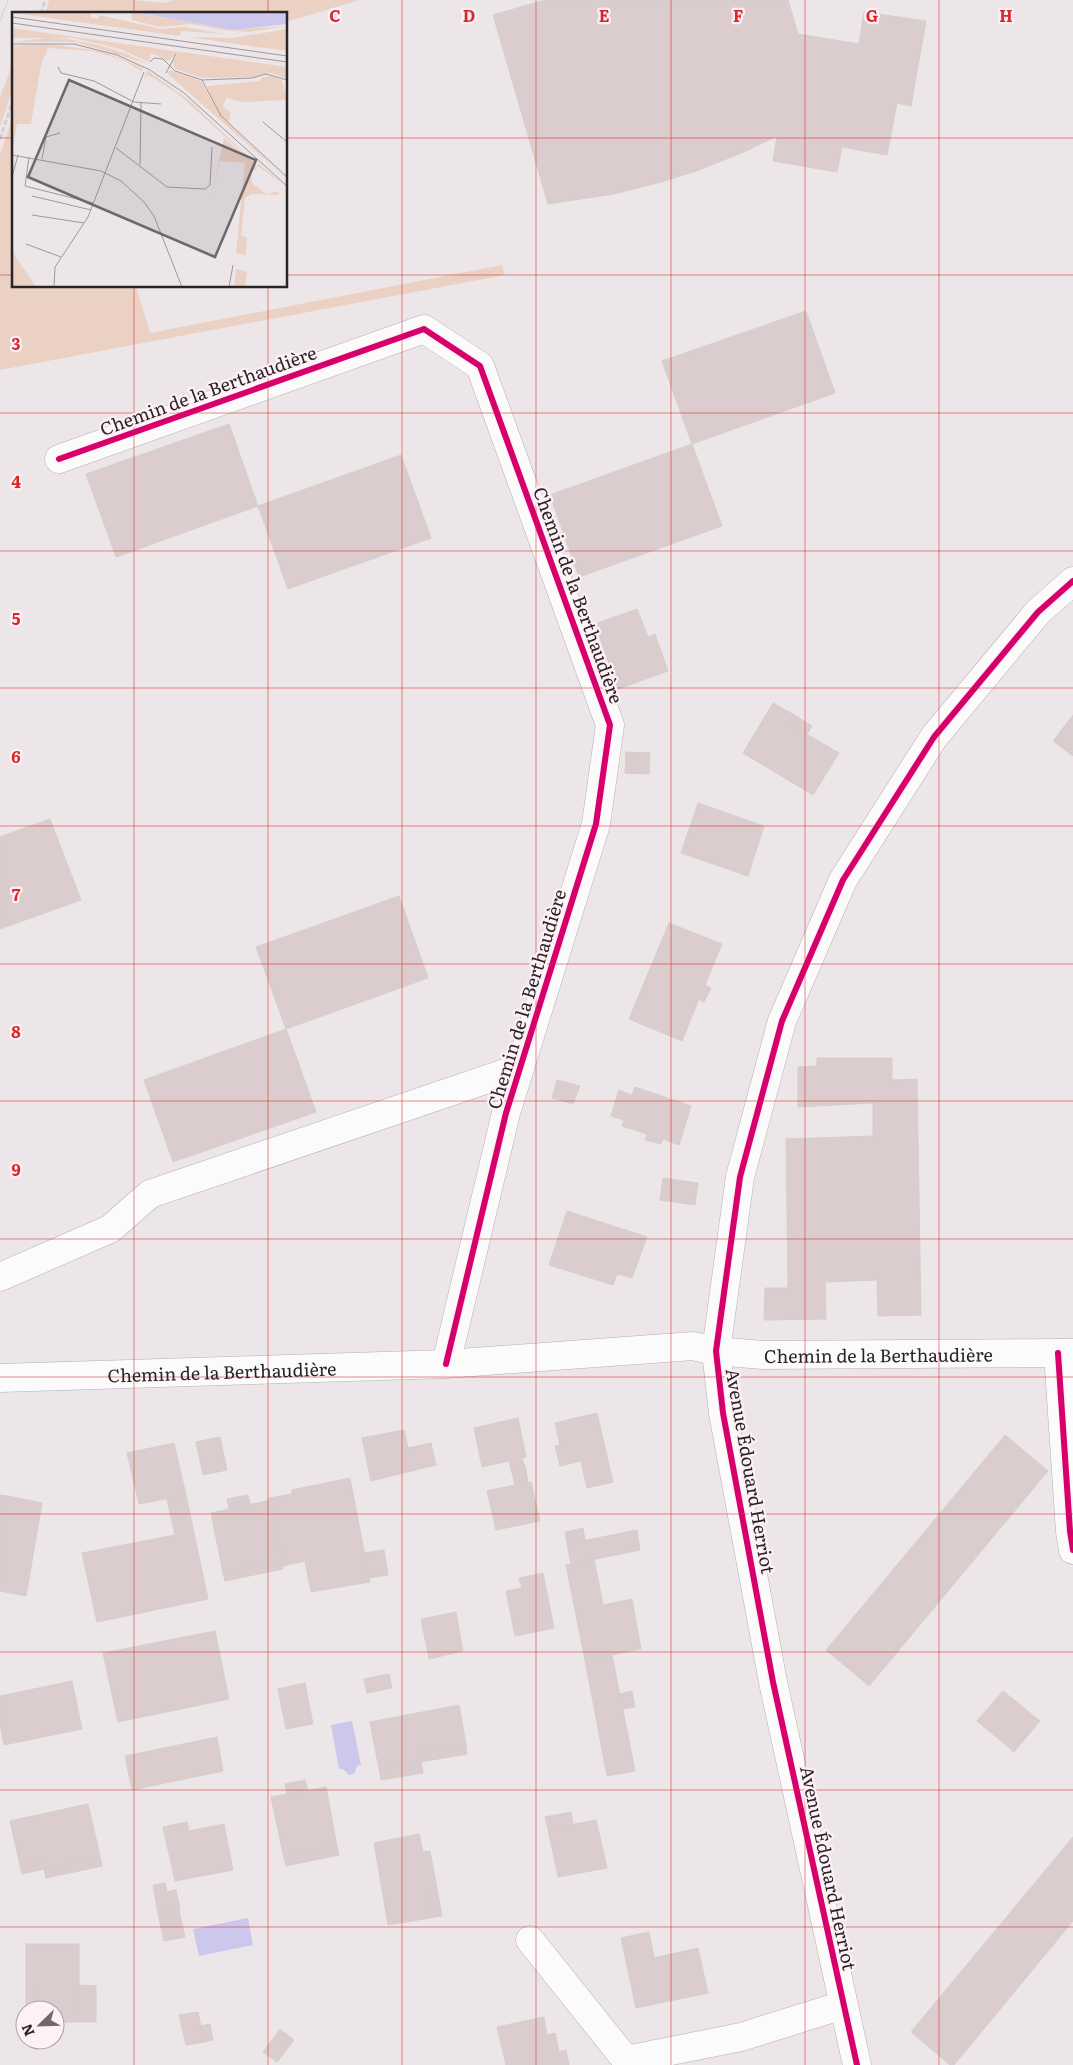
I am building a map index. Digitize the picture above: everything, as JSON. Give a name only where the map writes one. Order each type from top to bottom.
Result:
[{"type":"street","name":"Chemin de la Berthaudière","points":[[59,458],[424,329],[480,366],[610,724],[596,824],[506,1113],[446,1364]]},
{"type":"street","name":"Avenue Édouard Herriot","points":[[857,2065],[773,1682],[723,1413],[716,1351],[740,1177],[782,1021],[843,880],[934,737],[1038,612],[1073,581]]},
{"type":"street","points":[[0,1277],[110,1229],[150,1194],[520,1068]]},
{"type":"street","name":"Chemin de la Berthaudière","points":[[0,1378],[446,1364],[693,1346],[716,1351],[763,1355],[1066,1353]]},
{"type":"street","points":[[1066,1353],[1070,1531],[1073,1550]]},
{"type":"street","points":[[530,1940],[626,2060],[741,2036],[843,2005]]},
{"type":"path","points":[[42,12],[46,0]]},
{"type":"path","points":[[0,139],[12,103]]},
{"type":"shaded area","points":[[49,0],[132,0],[167,3],[173,0],[360,0],[288,21],[288,12],[46,12]]},
{"type":"shaded area","points":[[12,65],[12,91],[0,127],[0,97]]},
{"type":"shaded area","points":[[12,118],[12,288],[137,288],[150,333],[502,265],[505,275],[0,370],[0,155]]},
{"type":"shaded area","points":[[352,1721],[361,1765],[357,1766],[354,1774],[349,1775],[343,1769],[339,1769],[331,1725]]},
{"type":"shaded area","points":[[248,1918],[253,1945],[199,1956],[193,1929]]},
{"type":"building","points":[[545,0],[788,0],[798,34],[859,44],[864,12],[926,21],[911,106],[897,103],[887,155],[842,147],[837,172],[773,161],[777,136],[744,152],[696,171],[661,182],[614,194],[548,204],[493,15]]},
{"type":"building","points":[[806,311],[835,393],[692,444],[662,361]]},
{"type":"building","points":[[229,424],[258,506],[116,557],[86,474]]},
{"type":"building","points":[[692,444],[722,526],[579,577],[550,495]]},
{"type":"building","points":[[401,455],[431,538],[288,589],[258,506]]},
{"type":"building","points":[[637,609],[648,637],[655,634],[668,671],[618,689],[595,624]]},
{"type":"building","points":[[773,703],[796,716],[791,725],[839,753],[813,795],[743,753]]},
{"type":"building","points":[[1073,715],[1073,756],[1053,741]]},
{"type":"building","points":[[796,716],[812,726],[807,734],[791,725]]},
{"type":"building","points":[[626,752],[650,753],[649,774],[625,773]]},
{"type":"building","points":[[698,803],[764,826],[748,876],[681,853]]},
{"type":"building","points":[[50,819],[81,900],[0,929],[0,837]]},
{"type":"building","points":[[399,896],[428,978],[286,1029],[256,947]]},
{"type":"building","points":[[669,923],[722,944],[705,985],[711,988],[704,1002],[699,999],[682,1041],[629,1019]]},
{"type":"building","points":[[286,1029],[316,1112],[173,1162],[144,1080]]},
{"type":"building","points":[[817,1058],[892,1058],[892,1080],[917,1079],[921,1315],[878,1316],[877,1280],[825,1282],[826,1319],[764,1320],[765,1288],[788,1288],[786,1139],[873,1136],[873,1103],[798,1107],[798,1067],[817,1066]]},
{"type":"building","points":[[557,1080],[580,1086],[573,1104],[552,1098]]},
{"type":"building","points":[[635,1087],[691,1106],[679,1145],[663,1139],[661,1144],[645,1140],[647,1134],[622,1126],[624,1120],[611,1116],[619,1090],[632,1095]]},
{"type":"building","points":[[663,1178],[698,1183],[695,1205],[660,1200]]},
{"type":"building","points":[[567,1211],[647,1237],[632,1278],[617,1274],[613,1285],[549,1265]]},
{"type":"building","points":[[597,1413],[613,1482],[587,1488],[581,1461],[560,1466],[555,1446],[560,1445],[555,1423]]},
{"type":"building","points":[[518,1418],[526,1457],[522,1458],[526,1470],[512,1473],[509,1461],[482,1467],[474,1428]]},
{"type":"building","points":[[404,1430],[408,1448],[431,1443],[436,1465],[371,1481],[362,1438]]},
{"type":"building","points":[[1005,1435],[1048,1471],[869,1686],[826,1650]]},
{"type":"building","points":[[220,1437],[227,1470],[203,1475],[196,1442]]},
{"type":"building","points":[[174,1443],[186,1495],[139,1504],[127,1453]]},
{"type":"building","points":[[526,1470],[528,1483],[531,1482],[540,1521],[496,1530],[487,1491],[515,1485],[512,1473]]},
{"type":"building","points":[[350,1478],[370,1582],[311,1592],[305,1561],[282,1566],[269,1498],[292,1494],[292,1490]]},
{"type":"building","points":[[0,1495],[8,1496],[0,1545]]},
{"type":"building","points":[[186,1495],[208,1599],[97,1622],[82,1553],[175,1535],[167,1499]]},
{"type":"building","points":[[248,1495],[250,1504],[229,1509],[227,1499]]},
{"type":"building","points":[[8,1496],[42,1503],[26,1596],[0,1591],[0,1545]]},
{"type":"building","points":[[270,1500],[282,1561],[223,1573],[211,1513]]},
{"type":"building","points":[[583,1528],[585,1540],[567,1544],[565,1532]]},
{"type":"building","points":[[637,1530],[640,1550],[571,1564],[567,1544]]},
{"type":"building","points":[[384,1550],[388,1575],[369,1578],[364,1553]]},
{"type":"building","points":[[594,1559],[603,1605],[632,1599],[641,1649],[585,1660],[566,1565]]},
{"type":"building","points":[[282,1561],[283,1569],[225,1581],[223,1573]]},
{"type":"building","points":[[543,1573],[554,1628],[515,1636],[506,1591],[522,1588],[519,1578]]},
{"type":"building","points":[[456,1612],[463,1651],[429,1659],[421,1619]]},
{"type":"building","points":[[215,1631],[229,1699],[118,1722],[103,1653]]},
{"type":"building","points":[[612,1655],[635,1771],[607,1776],[585,1660]]},
{"type":"building","points":[[389,1674],[392,1688],[367,1693],[364,1679]]},
{"type":"building","points":[[72,1681],[82,1729],[4,1745],[0,1724],[0,1696]]},
{"type":"building","points":[[305,1683],[313,1724],[286,1729],[278,1689]]},
{"type":"building","points":[[632,1691],[635,1707],[622,1709],[620,1694]]},
{"type":"building","points":[[1003,1691],[1040,1721],[1014,1752],[977,1721]]},
{"type":"building","points":[[459,1705],[466,1745],[419,1753],[421,1762],[379,1769],[370,1722]]},
{"type":"building","points":[[217,1737],[223,1771],[132,1790],[125,1756]]},
{"type":"building","points":[[466,1745],[467,1754],[421,1762],[419,1753]]},
{"type":"building","points":[[421,1762],[423,1773],[381,1780],[379,1769]]},
{"type":"building","points":[[305,1780],[308,1790],[287,1794],[285,1784]]},
{"type":"building","points":[[326,1787],[337,1846],[284,1858],[271,1797]]},
{"type":"building","points":[[88,1804],[100,1856],[44,1869],[42,1859],[20,1865],[10,1821]]},
{"type":"building","points":[[571,1812],[573,1824],[548,1829],[545,1817]]},
{"type":"building","points":[[596,1820],[607,1868],[558,1877],[548,1829]]},
{"type":"building","points":[[187,1822],[189,1831],[224,1824],[233,1870],[175,1881],[163,1827]]},
{"type":"building","points":[[419,1834],[423,1852],[430,1851],[437,1889],[425,1891],[430,1918],[388,1925],[374,1843]]},
{"type":"building","points":[[1073,1837],[1073,1921],[954,2065],[950,2065],[911,2032]]},
{"type":"building","points":[[337,1846],[339,1855],[286,1866],[284,1858]]},
{"type":"building","points":[[100,1856],[102,1866],[46,1878],[44,1869]]},
{"type":"building","points":[[42,1859],[44,1869],[22,1874],[20,1865]]},
{"type":"building","points":[[165,1883],[167,1892],[176,1890],[180,1909],[158,1914],[153,1885]]},
{"type":"building","points":[[437,1889],[442,1916],[430,1918],[425,1891]]},
{"type":"building","points":[[179,1910],[185,1937],[164,1941],[158,1914]]},
{"type":"building","points":[[649,1932],[654,1958],[698,1948],[708,1993],[636,2008],[621,1938]]},
{"type":"building","points":[[26,1944],[79,1944],[79,2022],[65,2022],[65,2000],[33,2000],[33,1991],[26,1991]]},
{"type":"building","points":[[79,1985],[96,1986],[96,2022],[79,2022]]},
{"type":"building","points":[[26,1991],[33,1991],[33,2000],[26,2000]]},
{"type":"building","points":[[198,2012],[204,2042],[186,2045],[179,2015]]},
{"type":"building","points":[[544,2017],[547,2035],[555,2033],[559,2052],[566,2050],[569,2065],[506,2065],[497,2027]]},
{"type":"building","points":[[210,2024],[213,2040],[204,2042],[200,2026]]},
{"type":"building","points":[[280,2029],[294,2040],[277,2062],[263,2052]]},
{"type":"tram line","points":[[0,21],[8,0]]},
{"type":"cycle path","points":[[59,459],[424,329],[480,366],[610,725],[596,824],[506,1113],[446,1364]]},
{"type":"cycle path","points":[[857,2065],[773,1682],[723,1413],[716,1351],[740,1177],[782,1021],[843,880],[934,737],[1038,612],[1073,581]]},
{"type":"cycle path","points":[[1058,1353],[1070,1531],[1073,1550]]}]
